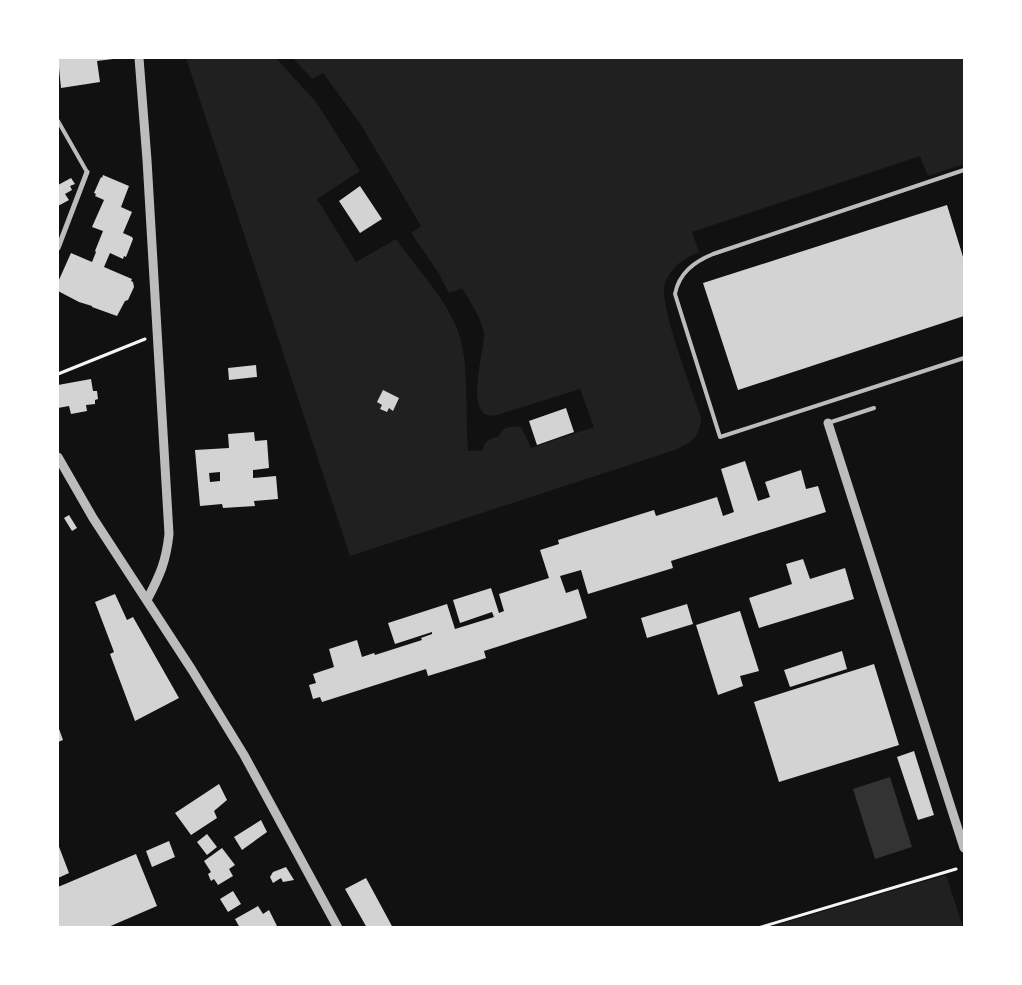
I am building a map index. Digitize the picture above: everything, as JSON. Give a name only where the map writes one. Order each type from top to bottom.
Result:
[{"type":"street","points":[[139,58],[147,160],[169,534],[163,569],[147,600]]},
{"type":"street","points":[[58,248],[87,172]]},
{"type":"street","points":[[828,423],[964,848]]},
{"type":"street","points":[[58,457],[97,526],[192,670],[244,755],[338,928]]},
{"type":"lane","points":[[58,121],[87,172]]},
{"type":"lane","points":[[964,170],[699,260],[684,272],[677,283],[675,294],[720,437],[964,358]]},
{"type":"lane","points":[[828,423],[874,408]]},
{"type":"path","points":[[58,374],[147,339]]},
{"type":"path","points":[[758,928],[956,870]]},
{"type":"shaded area","points":[[186,58],[276,58],[316,102],[360,171],[317,199],[356,262],[396,239],[434,289],[458,331],[464,358],[468,451],[483,450],[486,442],[499,436],[503,430],[509,427],[522,428],[531,448],[594,427],[580,389],[497,415],[486,415],[480,408],[477,397],[477,384],[484,333],[475,310],[462,288],[449,293],[438,272],[411,233],[421,226],[361,125],[323,73],[312,79],[293,58],[964,58],[964,164],[928,176],[920,156],[692,232],[699,252],[683,260],[674,268],[665,283],[664,294],[671,328],[701,417],[698,433],[692,440],[678,449],[350,556]]},
{"type":"shaded area","points":[[890,777],[912,847],[875,859],[853,789]]},
{"type":"shaded area","points":[[946,875],[963,927],[770,927]]},
{"type":"building","points":[[58,58],[113,59],[97,61],[100,82],[61,88]]},
{"type":"building","points":[[103,175],[129,186],[121,207],[132,212],[123,233],[133,239],[126,257],[124,256],[123,259],[110,253],[104,267],[132,279],[131,281],[133,282],[134,287],[128,300],[125,301],[117,316],[79,302],[58,291],[58,282],[71,253],[92,262],[96,252],[103,231],[92,227],[104,200],[95,196],[96,194],[94,193]]},
{"type":"building","points":[[71,178],[75,184],[70,186],[72,190],[65,194],[69,200],[58,206],[58,185]]},
{"type":"building","points":[[360,186],[382,219],[360,233],[339,201]]},
{"type":"building","points":[[947,205],[964,260],[964,316],[738,390],[703,283]]},
{"type":"building","points":[[256,365],[257,377],[229,380],[228,368]]},
{"type":"building","points":[[91,379],[93,391],[97,391],[98,399],[95,400],[95,404],[86,405],[87,411],[71,414],[69,406],[58,408],[58,385]]},
{"type":"building","points":[[383,390],[399,398],[393,411],[389,408],[387,412],[380,409],[382,405],[377,402]]},
{"type":"building","points":[[566,408],[574,432],[537,445],[529,421]]},
{"type":"building","points":[[254,432],[255,441],[267,440],[269,468],[253,470],[253,478],[276,476],[278,499],[254,501],[255,506],[223,508],[222,504],[200,506],[195,450],[229,448],[228,434]],"holes":[[[220,472],[220,481],[210,482],[209,473]]]},
{"type":"building","points":[[745,461],[758,501],[770,497],[765,482],[801,470],[806,489],[818,486],[826,512],[671,561],[673,568],[588,594],[581,570],[560,576],[566,593],[578,589],[587,618],[484,651],[486,658],[428,676],[426,669],[322,702],[320,697],[313,699],[309,685],[316,683],[313,674],[334,667],[329,649],[357,640],[362,657],[374,653],[375,655],[422,640],[421,638],[432,634],[432,632],[395,644],[388,623],[447,604],[455,629],[494,617],[492,612],[460,623],[453,600],[491,588],[499,613],[504,611],[499,594],[549,578],[540,550],[559,544],[558,540],[654,510],[656,516],[717,497],[723,516],[734,512],[721,469]]},
{"type":"building","points":[[69,515],[77,528],[72,531],[64,518]]},
{"type":"building","points":[[803,559],[810,579],[845,568],[854,599],[759,628],[749,598],[792,584],[786,564]]},
{"type":"building","points":[[115,594],[127,620],[133,617],[179,698],[135,721],[110,654],[114,652],[95,602]]},
{"type":"building","points":[[687,604],[693,624],[647,638],[641,618]]},
{"type":"building","points":[[740,611],[759,671],[740,676],[743,686],[718,695],[696,625]]},
{"type":"building","points":[[842,651],[847,669],[790,687],[784,670]]},
{"type":"building","points":[[874,664],[899,745],[779,782],[754,702]]},
{"type":"building","points":[[58,726],[63,740],[58,742]]},
{"type":"building","points":[[914,751],[934,815],[918,820],[897,757]]},
{"type":"building","points":[[219,784],[227,800],[214,811],[217,818],[191,835],[175,813]]},
{"type":"building","points":[[261,820],[267,832],[242,850],[234,837]]},
{"type":"building","points":[[207,834],[217,847],[207,855],[197,842]]},
{"type":"building","points":[[169,841],[175,857],[152,867],[146,851]]},
{"type":"building","points":[[58,844],[69,873],[58,878]]},
{"type":"building","points":[[222,848],[235,865],[229,869],[233,876],[218,885],[214,879],[211,881],[208,874],[211,872],[204,861]]},
{"type":"building","points":[[136,854],[157,906],[106,928],[58,928],[58,887]]},
{"type":"building","points":[[286,867],[294,880],[283,882],[281,878],[273,883],[270,877],[273,872]]},
{"type":"building","points":[[366,878],[393,928],[367,928],[345,889]]},
{"type":"building","points":[[233,891],[241,904],[228,912],[220,899]]},
{"type":"building","points":[[258,906],[263,914],[269,910],[278,928],[240,928],[235,919]]}]
